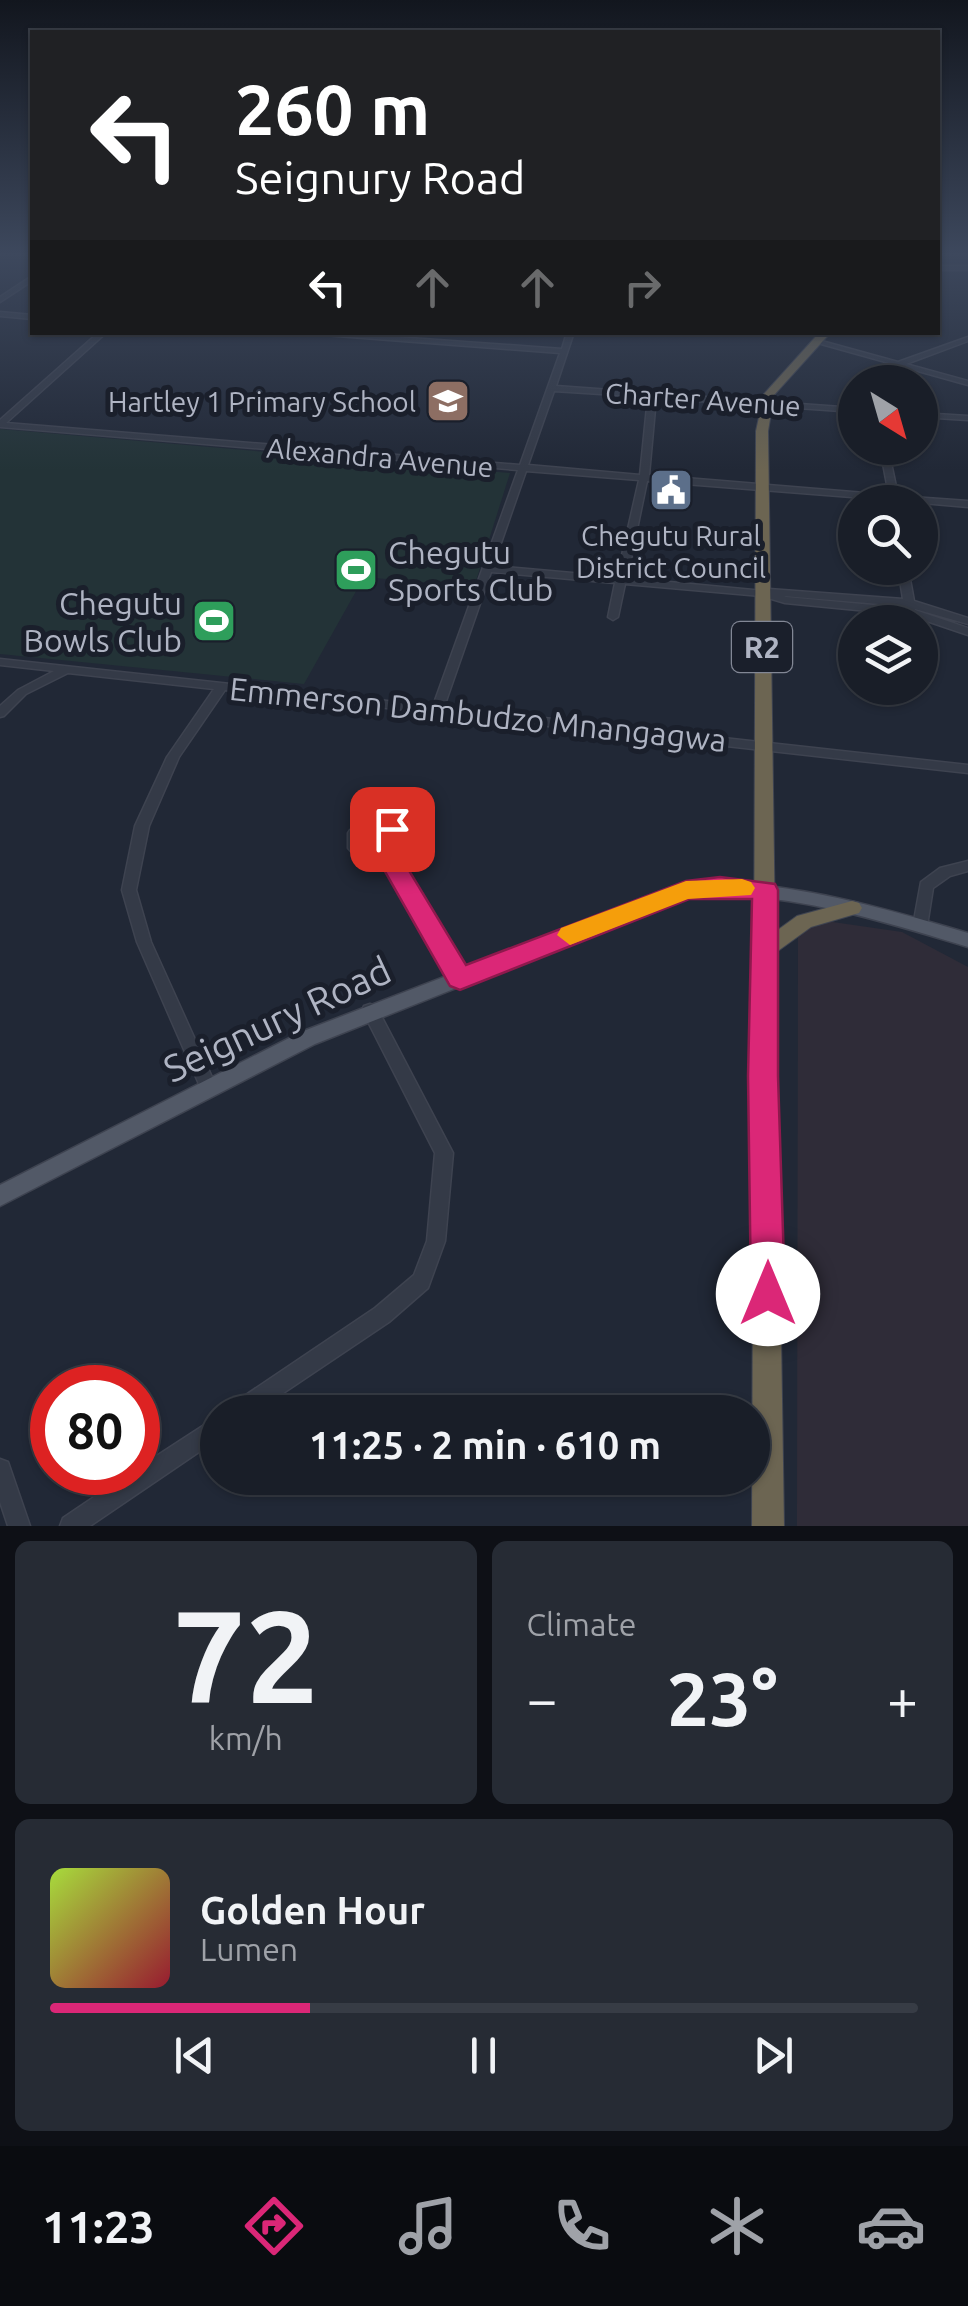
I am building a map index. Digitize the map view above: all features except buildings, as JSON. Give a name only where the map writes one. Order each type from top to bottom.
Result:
[{"type":"highway","points":[[766,404],[790,369],[822,337]]},
{"type":"highway","name":"R2","points":[[766,404],[761,489],[768,1526]]},
{"type":"highway","points":[[765,950],[804,922],[852,908]]},
{"type":"main road","name":"Seignury Road","points":[[0,1196],[208,1086],[370,1010],[686,890],[720,886],[766,890],[852,908],[968,940]]},
{"type":"street","points":[[0,425],[101,335]]},
{"type":"street","points":[[365,335],[565,351]]},
{"type":"street","points":[[438,708],[570,335]]},
{"type":"street","points":[[822,337],[895,364],[968,382]]},
{"type":"street","points":[[895,364],[968,339]]},
{"type":"street","name":"Charter Avenue","points":[[550,388],[838,409]]},
{"type":"street","points":[[613,617],[644,476],[652,396]]},
{"type":"street","points":[[938,416],[968,418]]},
{"type":"street","name":"Alexandra Avenue","points":[[0,425],[644,476],[838,495]]},
{"type":"street","name":"Alexandra Avenue","points":[[938,502],[968,504]]},
{"type":"street","points":[[488,569],[862,605]]},
{"type":"street","points":[[938,614],[968,621]]},
{"type":"street","points":[[938,620],[968,632]]},
{"type":"street","name":"Emmerson Dambudzo Mnangagwa","points":[[0,662],[968,769]]},
{"type":"street","points":[[0,713],[22,692],[67,670]]},
{"type":"street","points":[[208,1086],[144,942],[129,890],[142,826],[172,757],[221,687]]},
{"type":"street","points":[[386,852],[460,979]]},
{"type":"street","points":[[920,926],[926,886],[945,872],[968,866]]},
{"type":"street","points":[[263,1395],[382,1315],[420,1281],[436,1241],[444,1154],[370,1010]]},
{"type":"street","points":[[71,1526],[200,1438]]},
{"type":"street","points":[[0,1470],[19,1526]]},
{"type":"shaded area","points":[[0,429],[510,473],[474,587],[364,577],[304,684],[0,654]]},
{"type":"shaded area","points":[[819,920],[902,932],[968,967],[968,1526],[797,1526],[798,933]]},
{"type":"slow traffic","points":[[570,935],[686,890],[742,888]]},
{"type":"place","name":"Hartley 1 Primary School","points":[[448,401]]},
{"type":"place","name":"Chegutu Rural District Council","points":[[671,490]]},
{"type":"place","name":"Chegutu Sports Club","points":[[356,570]]},
{"type":"place","name":"Chegutu Bowls Club","points":[[214,621]]},
{"type":"route","points":[[392,829],[395,844],[386,852],[460,979],[686,890],[720,886],[766,890],[763,1076],[768,1294]]}]
